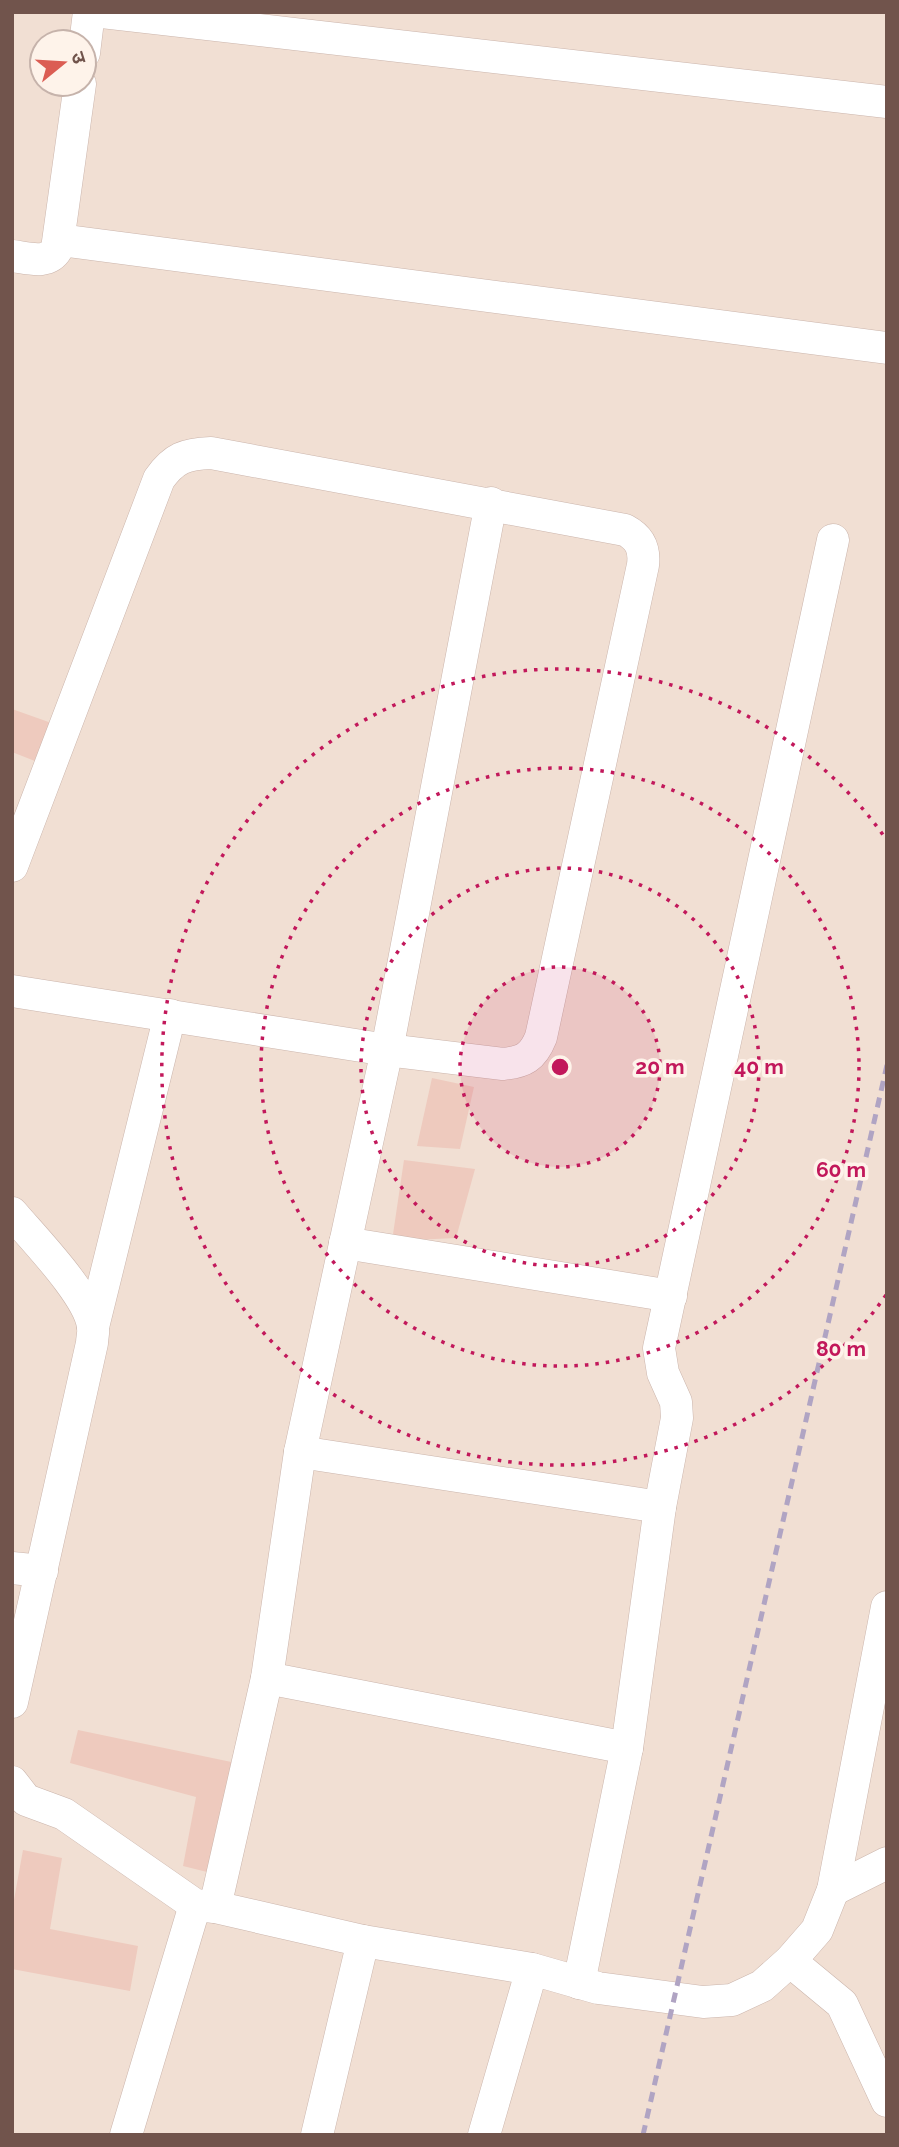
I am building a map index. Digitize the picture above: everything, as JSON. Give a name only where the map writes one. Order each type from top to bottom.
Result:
[{"type":"street","points":[[102,12],[353,27],[887,102]]},
{"type":"street","points":[[12,256],[49,258],[54,255],[60,240],[78,98]]},
{"type":"street","points":[[60,240],[887,348]]},
{"type":"street","points":[[12,866],[159,479],[169,465],[181,457],[193,453],[211,453],[491,503],[625,530],[635,535],[641,544],[643,565],[541,1037],[536,1050],[529,1058],[518,1063],[503,1064],[387,1050],[12,991]]},
{"type":"street","points":[[131,2134],[205,1906],[267,1678],[300,1452],[387,1050],[491,503]]},
{"type":"street","points":[[579,1983],[627,1748],[660,1507],[677,1418],[676,1402],[663,1373],[659,1348],[833,540]]},
{"type":"street","points":[[12,1702],[27,1569],[92,1343],[93,1327],[170,1015]]},
{"type":"street","points":[[12,1213],[81,1298],[89,1311],[93,1327]]},
{"type":"street","points":[[345,1243],[671,1296]]},
{"type":"street","points":[[300,1452],[660,1507]]},
{"type":"street","points":[[12,1782],[26,1800],[64,1814],[205,1906],[363,1941],[532,1969],[598,1988],[704,2002],[732,2000],[762,1986],[790,1961],[817,1930],[833,1890],[887,1607]]},
{"type":"street","points":[[267,1678],[627,1748]]},
{"type":"street","points":[[833,1890],[887,1863]]},
{"type":"street","points":[[317,2135],[363,1941]]},
{"type":"street","points":[[790,1961],[842,2004],[885,2089]]},
{"type":"street","points":[[484,2135],[532,1969]]},
{"type":"shaded area","points":[[12,12],[887,12],[887,2135],[12,2135]]},
{"type":"building","points":[[12,709],[57,725],[40,763],[12,752]]},
{"type":"building","points":[[432,1078],[474,1087],[460,1149],[417,1146]]},
{"type":"building","points":[[404,1160],[475,1169],[456,1238],[392,1241]]},
{"type":"building","points":[[78,1730],[241,1764],[215,1874],[183,1866],[196,1797],[70,1763]]},
{"type":"building","points":[[23,1850],[62,1858],[50,1929],[138,1946],[130,1991],[12,1969],[12,1911]]},
{"type":"railway","points":[[643,2135],[887,1065]]}]
